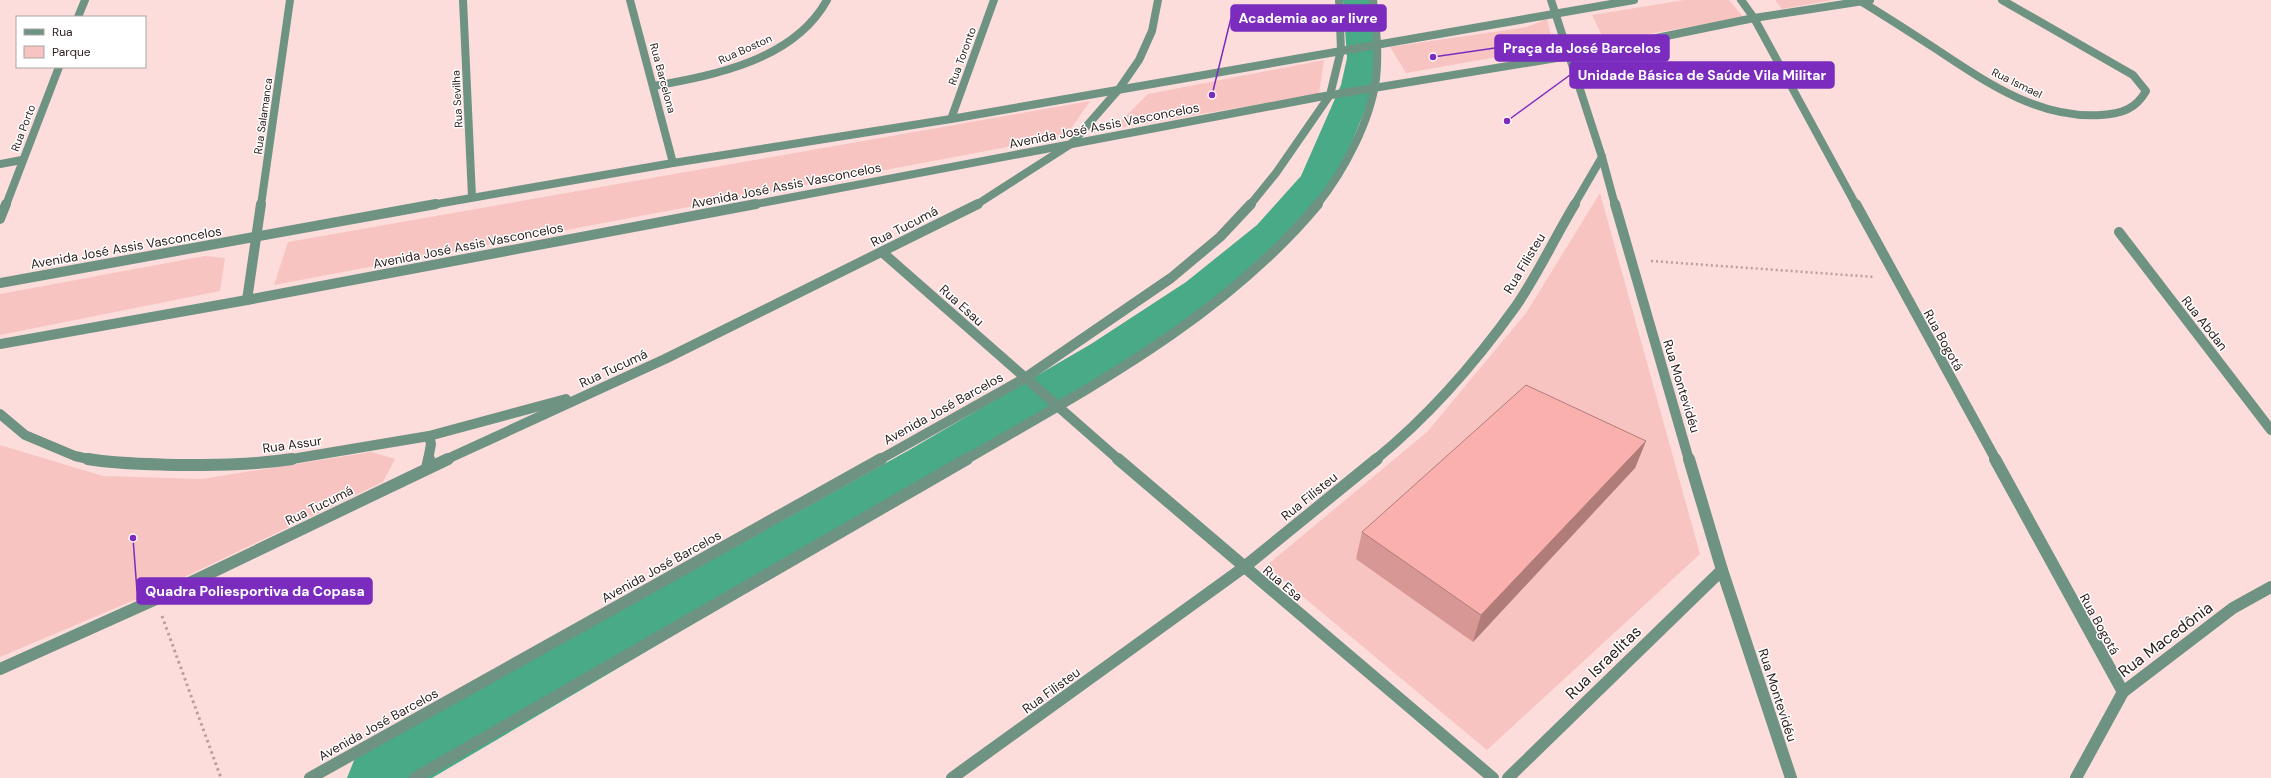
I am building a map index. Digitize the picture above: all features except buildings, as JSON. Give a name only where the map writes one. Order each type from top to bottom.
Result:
[{"type":"street","points":[[78,16],[85,0]]},
{"type":"street","name":"Rua Salamanca","points":[[258,236],[290,0]]},
{"type":"street","name":"Rua Sevilha","points":[[463,0],[472,197]]},
{"type":"street","name":"Rua Barcelona","points":[[630,0],[654,86],[673,163]]},
{"type":"street","name":"Rua Boston","points":[[654,86],[718,73],[751,61],[782,44],[810,24],[824,7],[827,0]]},
{"type":"street","name":"Rua Toronto","points":[[952,119],[994,0]]},
{"type":"street","name":"Rua Tucumá","points":[[0,669],[156,599],[427,468],[594,391],[882,252],[989,198],[1071,144],[1119,89],[1139,60],[1152,32],[1158,0]]},
{"type":"street","name":"Avenida José Barcelos","points":[[310,778],[1028,381],[1171,278],[1220,237],[1276,173],[1330,95],[1344,49],[1338,0]]},
{"type":"street","points":[[415,778],[1056,407],[1156,346],[1207,310],[1257,270],[1296,230],[1323,197],[1348,159],[1363,129],[1374,90],[1378,44],[1373,0]]},
{"type":"street","name":"Rua Montevidéu","points":[[1551,0],[1602,157],[1630,260],[1722,570],[1791,778]]},
{"type":"street","points":[[1378,44],[1634,0]]},
{"type":"street","name":"Rua Bogotá","points":[[1741,0],[1754,18],[2123,692]]},
{"type":"street","points":[[1374,90],[1569,56],[1754,18],[1870,0]]},
{"type":"street","name":"Rua Ismael","points":[[1860,1],[2000,90],[2030,104],[2063,114],[2093,116],[2125,112],[2140,103],[2146,92],[2133,75],[2002,0]]},
{"type":"street","name":"Avenida José Assis Vasconcelos","points":[[0,283],[472,197],[673,163],[952,119],[1378,44]]},
{"type":"street","name":"Rua Porto","points":[[0,219],[59,68]]},
{"type":"street","name":"Avenida José Assis Vasconcelos","points":[[0,344],[247,300],[1330,95],[1374,90]]},
{"type":"street","name":"Rua Filisteu","points":[[952,778],[1243,568],[1403,437],[1462,374],[1516,305],[1602,157]]},
{"type":"street","points":[[0,164],[22,160]]},
{"type":"street","name":"Rua Abdan","points":[[2119,232],[2271,430]]},
{"type":"street","points":[[247,300],[258,236]]},
{"type":"street","name":"Rua Esau","points":[[882,252],[1028,381]]},
{"type":"street","points":[[1028,381],[1056,407]]},
{"type":"street","name":"Rua Assur","points":[[0,414],[25,435],[75,456],[115,464],[213,465],[271,462],[429,436],[594,391]]},
{"type":"street","name":"Rua Esa","points":[[1056,407],[1243,568],[1493,778]]},
{"type":"street","points":[[427,468],[431,444],[429,436]]},
{"type":"street","name":"Rua Israelitas","points":[[1508,778],[1722,570]]},
{"type":"street","name":"Rua Macedônia","points":[[2078,777],[2101,729],[2123,692],[2233,608],[2271,587]]},
{"type":"path","points":[[1630,260],[1895,278]]},
{"type":"path","points":[[156,599],[221,778]]},
{"type":"green space","points":[[1684,0],[1729,0],[1743,17],[1605,42],[1592,15]]},
{"type":"green space","points":[[1775,0],[1833,0],[1782,9]]},
{"type":"green space","points":[[1547,19],[1554,48],[1525,61],[1520,53],[1406,73],[1390,47],[1527,27]]},
{"type":"green space","points":[[1324,60],[1319,94],[1113,129],[1148,94]]},
{"type":"green space","points":[[1090,101],[1066,136],[274,285],[288,242]]},
{"type":"green space","points":[[1600,193],[1700,554],[1487,750],[1266,566],[1427,432],[1526,313]]},
{"type":"green space","points":[[205,256],[225,258],[220,291],[0,335],[0,294]]},
{"type":"green space","points":[[0,445],[103,476],[202,479],[371,452],[395,459],[383,482],[151,593],[0,657]]},
{"type":"waterway","points":[[377,778],[928,462],[1107,355],[1201,292],[1271,234],[1318,179],[1358,85],[1364,58],[1359,0]]},
{"type":"place","name":"Praça da José Barcelos","points":[[1433,57]]},
{"type":"place","name":"Academia ao ar livre","points":[[1212,95]]},
{"type":"place","name":"Unidade Básica de Saúde Vila Militar","points":[[1507,121]]},
{"type":"place","name":"Quadra Poliesportiva da Copasa","points":[[133,538]]}]
